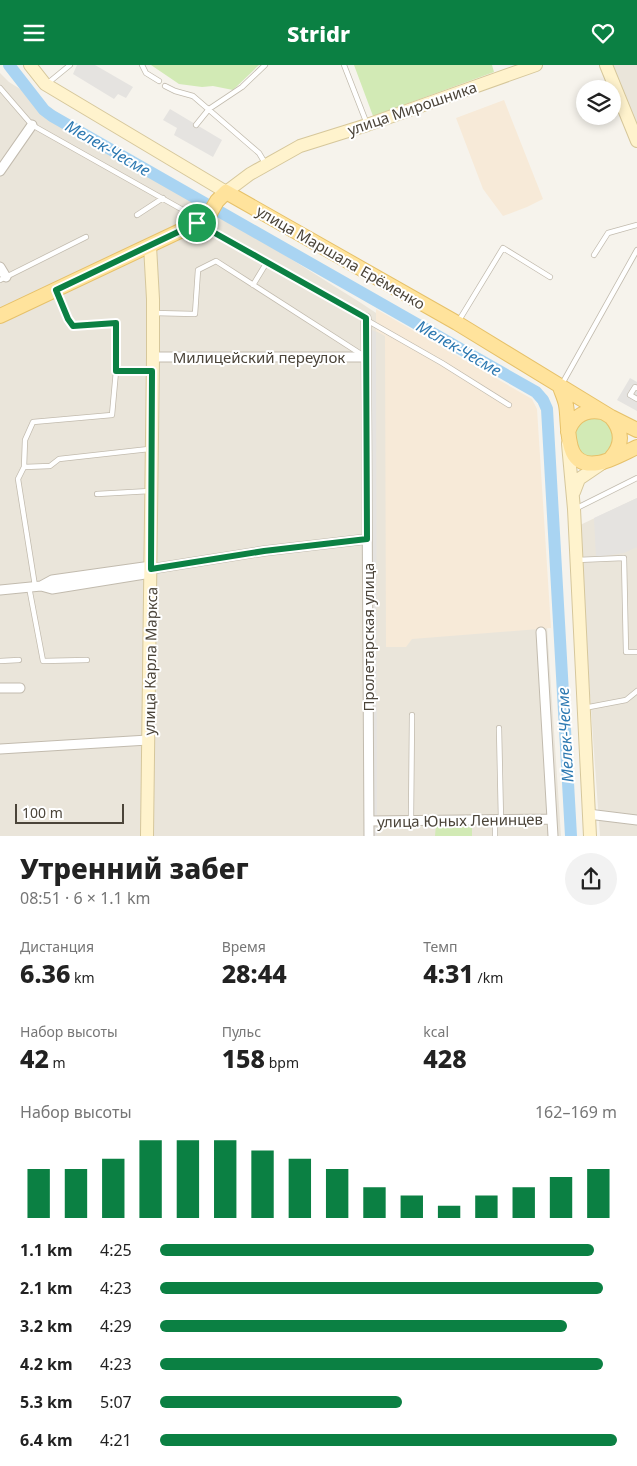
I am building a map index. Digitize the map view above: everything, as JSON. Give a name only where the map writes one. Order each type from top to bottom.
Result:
[{"type":"main road","name":"улица Маршала Ерёменко","points":[[30,65],[45,85],[222,196],[457,323],[560,387],[637,430]]},
{"type":"main road","name":"улица Мирошника","points":[[222,196],[250,174],[300,146],[367,125],[536,65]]},
{"type":"main road","points":[[606,65],[637,141]]},
{"type":"main road","points":[[0,316],[197,223],[209,215],[222,196]]},
{"type":"main road","name":"улица Карла Маркса","points":[[147,836],[153,357],[150,246]]},
{"type":"main road","points":[[560,387],[567,406],[590,836]]},
{"type":"main road","points":[[573,503],[579,479],[607,460],[619,445],[620,438],[619,430],[608,415],[591,411],[582,414],[572,423],[568,438],[572,451],[584,462],[592,464],[607,460],[637,447]]},
{"type":"street","points":[[0,171],[32,125]]},
{"type":"street","points":[[0,267],[3,278]]},
{"type":"street","name":"Пролетарская улица","points":[[366,318],[369,836]]},
{"type":"street","name":"Милицейский переулок","points":[[153,357],[366,357]]},
{"type":"street","points":[[0,590],[35,586],[52,589],[272,549],[367,539]]},
{"type":"street","points":[[541,632],[553,836]]},
{"type":"street","points":[[0,688],[20,688]]},
{"type":"street","points":[[0,749],[148,741]]},
{"type":"street","points":[[588,814],[637,820]]},
{"type":"street","name":"улица Юных Ленинцев","points":[[369,821],[552,819]]},
{"type":"lane","points":[[45,85],[70,65]]},
{"type":"lane","points":[[142,65],[146,73],[159,81]]},
{"type":"lane","points":[[196,125],[209,109],[242,87],[265,65]]},
{"type":"lane","points":[[344,65],[367,125]]},
{"type":"lane","points":[[165,85],[174,91],[194,96],[259,153],[267,164]]},
{"type":"lane","points":[[0,88],[32,125],[186,213],[187,219],[182,230]]},
{"type":"lane","points":[[136,215],[163,199]]},
{"type":"lane","points":[[197,223],[366,318],[509,405]]},
{"type":"lane","points":[[594,255],[608,233],[637,225]]},
{"type":"lane","points":[[3,278],[86,237]]},
{"type":"lane","points":[[457,323],[503,248],[550,277]]},
{"type":"lane","points":[[560,387],[637,250]]},
{"type":"lane","points":[[153,313],[194,314],[198,270],[216,261],[366,357]]},
{"type":"lane","points":[[253,285],[267,262]]},
{"type":"lane","points":[[56,290],[68,319],[73,326],[116,323],[116,371],[112,415],[33,422],[25,440],[24,467],[18,479],[35,586],[43,661],[87,660]]},
{"type":"lane","points":[[116,371],[152,371]]},
{"type":"lane","points":[[637,388],[635,387],[630,395],[637,399]]},
{"type":"lane","points":[[24,467],[50,465],[59,459],[151,449]]},
{"type":"lane","points":[[573,503],[637,478]]},
{"type":"lane","points":[[97,494],[151,491]]},
{"type":"lane","points":[[576,560],[624,558],[626,652],[637,652]]},
{"type":"lane","points":[[0,661],[19,660]]},
{"type":"lane","points":[[583,708],[626,700],[637,691]]},
{"type":"lane","points":[[412,715],[412,820]]},
{"type":"lane","points":[[495,836],[498,819],[499,728]]},
{"type":"shaded area","points":[[77,65],[95,65],[133,87],[126,98],[118,94],[114,99],[73,74]]},
{"type":"shaded area","points":[[612,65],[637,65],[637,125],[621,87],[621,80],[618,80]]},
{"type":"shaded area","points":[[0,73],[9,82],[361,303],[533,417],[561,836],[0,836]]},
{"type":"shaded area","points":[[504,100],[543,199],[503,216],[483,189],[456,118]]},
{"type":"shaded area","points":[[170,109],[222,140],[213,157],[174,135],[177,128],[163,120]]},
{"type":"shaded area","points":[[376,309],[532,399],[537,409],[551,628],[412,639],[406,647],[386,647],[385,336],[376,331]]},
{"type":"shaded area","points":[[363,326],[376,332],[377,836],[365,836]]},
{"type":"shaded area","points":[[630,378],[637,382],[637,411],[617,400]]},
{"type":"shaded area","points":[[637,498],[637,836],[600,836],[578,526]]},
{"type":"shaded area","points":[[637,498],[637,547],[624,553],[596,557],[594,518]]},
{"type":"green space","points":[[151,65],[259,65],[233,90],[213,86],[202,87],[179,84]]},
{"type":"green space","points":[[354,65],[492,65],[494,72],[373,116]]},
{"type":"green space","points":[[588,416],[607,420],[615,432],[611,452],[594,460],[578,453],[574,427]]},
{"type":"green space","points":[[436,824],[472,825],[472,836],[435,836]]},
{"type":"waterway","name":"Мелек-Чесме","points":[[9,65],[44,110],[52,116],[536,392],[543,400],[547,409],[571,836]]},
{"type":"route","points":[[197,223],[366,318],[367,539],[264,551],[151,569],[152,371],[116,371],[116,323],[73,326],[68,319],[56,290],[197,223]]}]
